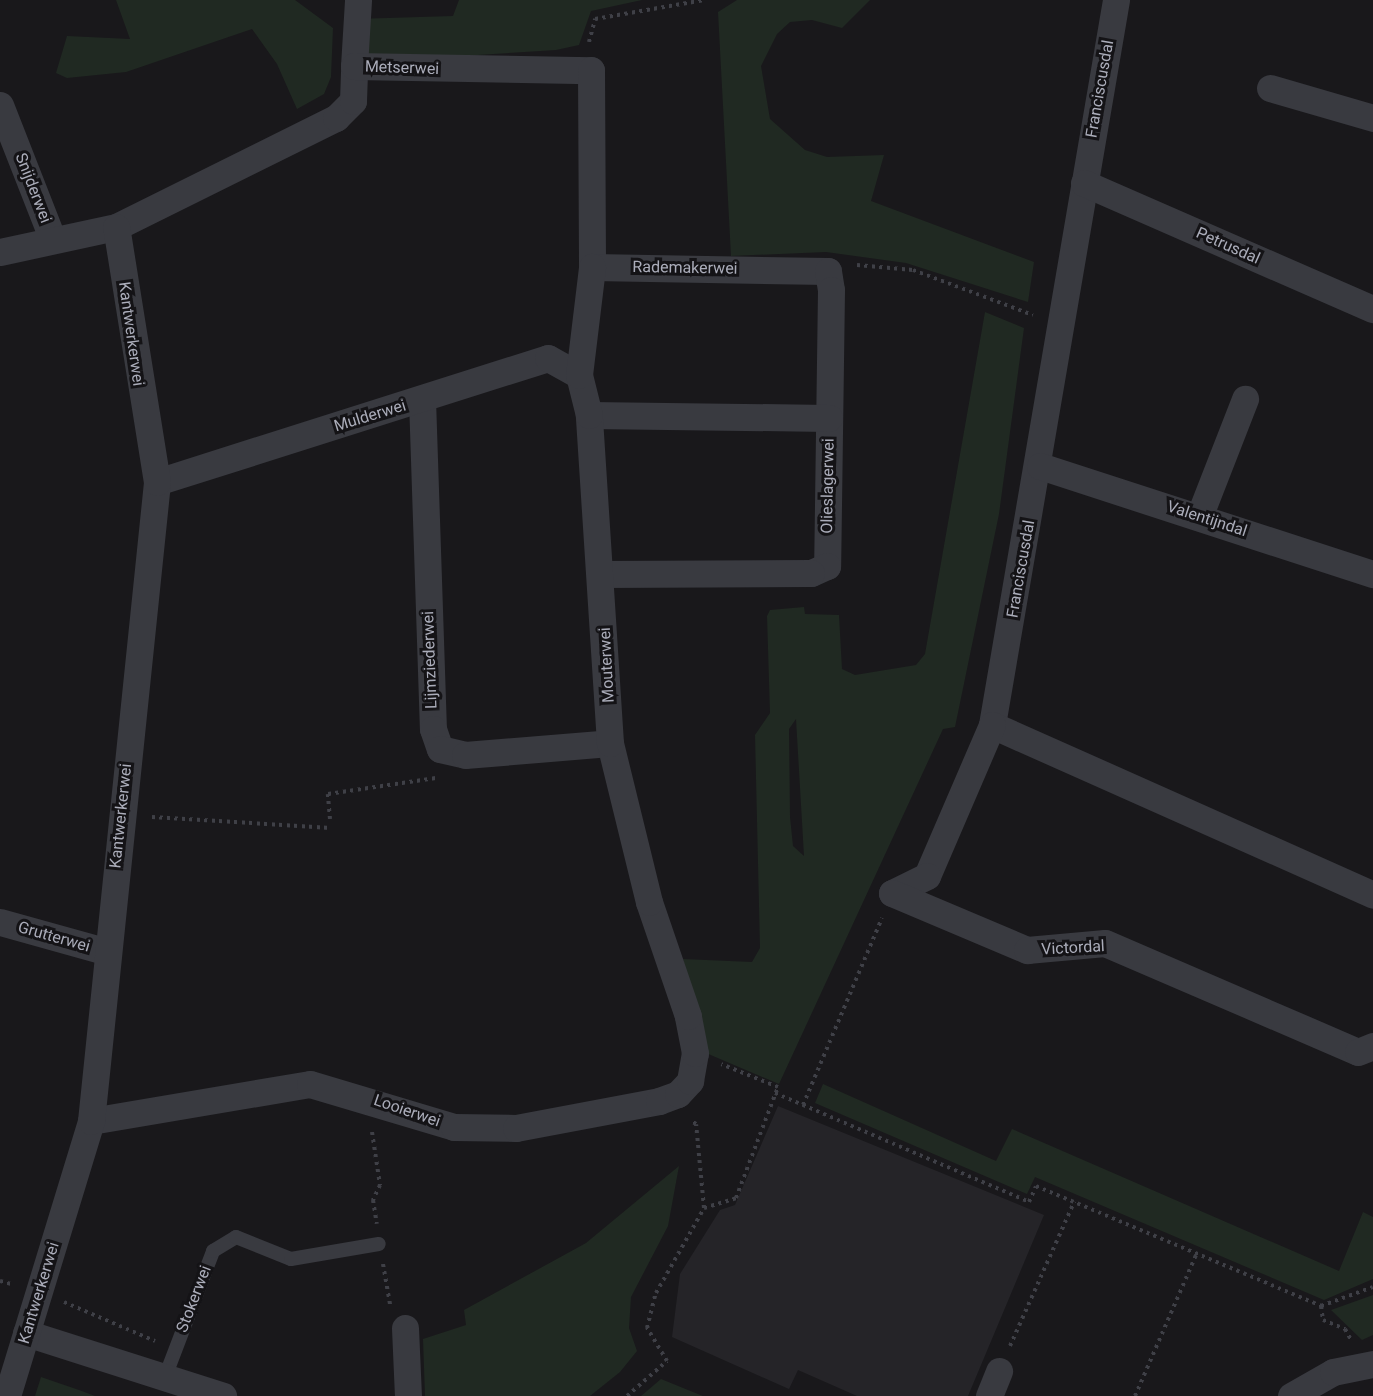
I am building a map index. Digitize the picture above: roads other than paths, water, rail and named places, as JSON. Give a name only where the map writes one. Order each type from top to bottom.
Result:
[{"type":"street","points":[[354,66],[358,0]]},
{"type":"street","name":"Franciscusdal","points":[[992,725],[1040,466],[1084,183],[1116,0]]},
{"type":"street","name":"Metserwei","points":[[0,252],[52,238],[116,227],[336,118],[353,101],[354,66],[591,70],[592,267]]},
{"type":"street","points":[[1270,88],[1373,118]]},
{"type":"street","name":"Snijderwei","points":[[0,105],[52,238]]},
{"type":"street","name":"Petrusdal","points":[[1084,183],[1373,309]]},
{"type":"street","name":"Kantwerkerwei","points":[[7,1396],[91,1121],[157,482],[116,227]]},
{"type":"street","name":"Rademakerwei","points":[[592,267],[828,271],[829,418]]},
{"type":"street","name":"Mouterwei","points":[[592,267],[579,375],[589,415],[601,574],[610,743],[649,903],[688,1016],[695,1053],[690,1081],[678,1094]]},
{"type":"street","name":"Mulderwei","points":[[157,482],[548,358],[579,375]]},
{"type":"street","name":"Lijmziederwei","points":[[422,399],[433,729],[440,749],[465,755],[610,743]]},
{"type":"street","points":[[1199,517],[1245,399]]},
{"type":"street","name":"Olieslagerwei","points":[[589,415],[829,418],[827,566],[811,573],[601,574]]},
{"type":"street","name":"Valentijndal","points":[[1040,466],[1373,574]]},
{"type":"street","points":[[992,725],[1373,895]]},
{"type":"street","name":"Victordal","points":[[992,725],[927,876],[892,893],[1027,950],[1105,943],[1358,1052],[1373,1046]]},
{"type":"street","name":"Grutterwei","points":[[0,922],[108,952]]},
{"type":"street","name":"Looierwei","points":[[91,1121],[310,1084],[355,1093],[454,1126],[516,1128],[678,1094]]},
{"type":"street","points":[[405,1328],[408,1396]]},
{"type":"street","points":[[26,1334],[223,1396]]},
{"type":"street","points":[[1291,1396],[1333,1372],[1373,1364]]},
{"type":"street","points":[[989,1396],[999,1371]]},
{"type":"lane","name":"Stokerwei","points":[[165,1377],[213,1251],[236,1237],[291,1259],[379,1244]]}]
